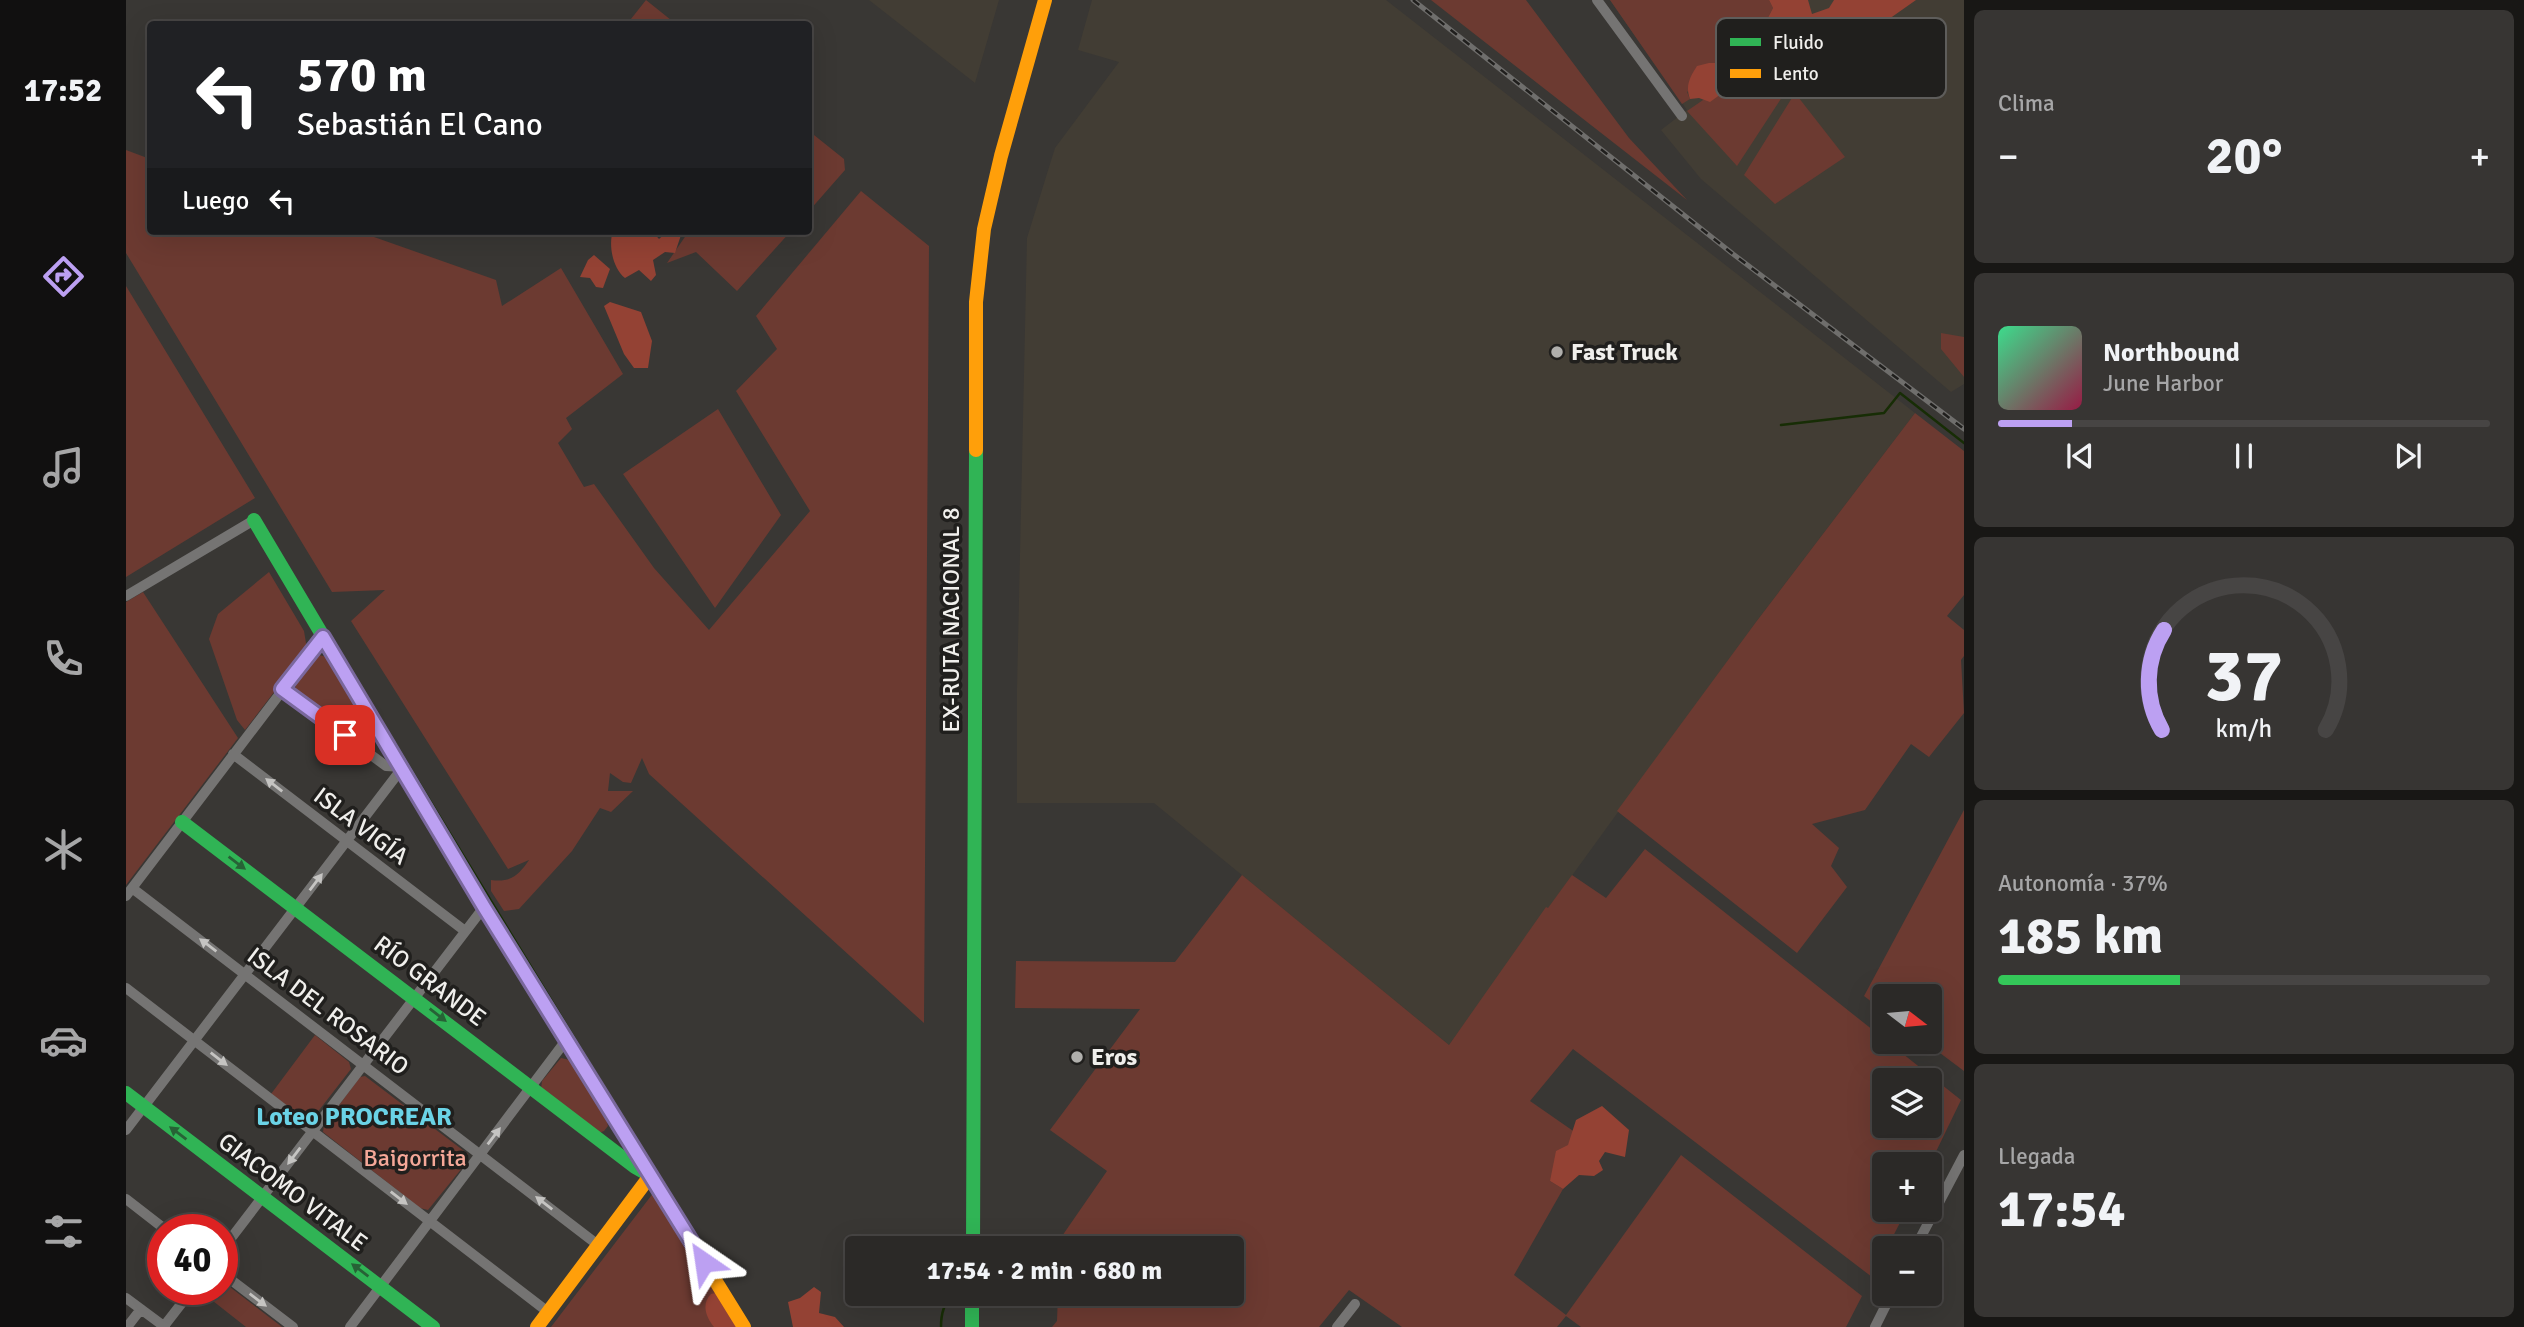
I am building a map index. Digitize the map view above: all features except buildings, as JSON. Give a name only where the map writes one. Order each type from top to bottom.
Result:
[{"type":"street","name":"EX-RUTA NACIONAL 8","points":[[973,1236],[976,302],[984,229],[1001,156],[1045,0]]},
{"type":"street","points":[[1597,0],[1682,116]]},
{"type":"street","points":[[126,596],[254,520],[484,907],[744,1327]]},
{"type":"street","points":[[129,892],[323,637]]},
{"type":"street","points":[[282,689],[386,766],[402,767]]},
{"type":"street","name":"ISLA VIGÍA","points":[[233,754],[465,931]]},
{"type":"street","points":[[126,1130],[402,767]]},
{"type":"street","name":"RÍO GRANDE","points":[[182,822],[650,1176]]},
{"type":"street","name":"ISLA DEL ROSARIO","points":[[129,892],[246,974],[598,1245]]},
{"type":"street","points":[[238,1230],[484,907]]},
{"type":"street","points":[[126,988],[548,1312]]},
{"type":"street","points":[[350,1327],[567,1040]]},
{"type":"street","name":"GIACOMO VITALE","points":[[126,1093],[433,1327]]},
{"type":"street","points":[[1921,1236],[1964,1155]]},
{"type":"street","points":[[537,1327],[650,1176]]},
{"type":"street","points":[[126,1199],[147,1215]]},
{"type":"street","points":[[238,1285],[293,1327]]},
{"type":"street","points":[[126,1298],[164,1327],[181,1305]]},
{"type":"street","points":[[1337,1327],[1355,1304]]},
{"type":"street","points":[[972,1306],[972,1327]]},
{"type":"street","points":[[1875,1327],[1886,1306]]},
{"type":"street","points":[[127,1327],[141,1309]]},
{"type":"shaded area","points":[[869,0],[999,0],[975,83]]},
{"type":"shaded area","points":[[1092,0],[1386,0],[1915,413],[1756,622],[1449,1045],[1154,803],[1017,803],[1027,238],[1055,148],[1119,62],[1078,50]]},
{"type":"shaded area","points":[[1610,0],[1964,0],[1964,384],[1951,392],[1701,179],[1661,130],[1687,110]]},
{"type":"shaded area","points":[[1769,0],[1808,0],[1812,14],[1829,8],[1834,0],[1916,0],[1890,18],[1768,18],[1773,8]]},
{"type":"shaded area","points":[[1716,63],[1716,98],[1710,102],[1699,98],[1690,99],[1688,86],[1697,66]]},
{"type":"shaded area","points":[[612,235],[656,235],[659,239],[664,235],[681,235],[675,253],[665,252],[653,260],[656,275],[651,281],[639,270],[625,278],[617,269],[611,243]]},
{"type":"shaded area","points":[[594,255],[610,269],[603,288],[596,287],[590,278],[580,277],[588,260]]},
{"type":"shaded area","points":[[610,302],[641,312],[652,341],[648,368],[634,368],[624,354],[604,306]]},
{"type":"shaded area","points":[[1602,1106],[1629,1130],[1625,1157],[1605,1152],[1599,1161],[1603,1170],[1594,1176],[1579,1175],[1563,1189],[1550,1181],[1556,1151],[1568,1145],[1576,1120]]},
{"type":"shaded area","points":[[814,1287],[821,1292],[819,1313],[835,1317],[844,1327],[793,1327],[788,1302],[800,1298]]},
{"type":"shaded area","points":[[720,1292],[745,1327],[714,1327],[711,1323],[706,1302],[711,1294]]},
{"type":"green space","points":[[646,0],[672,21],[629,21]]},
{"type":"green space","points":[[1431,0],[1526,0],[1629,138],[1687,200]]},
{"type":"green space","points":[[1610,0],[1769,0],[1773,8],[1768,18],[1716,18],[1716,67],[1687,92],[1690,99],[1682,104]]},
{"type":"green space","points":[[1716,91],[1716,98],[1781,98],[1737,166],[1687,111]]},
{"type":"green space","points":[[1792,98],[1799,98],[1845,157],[1775,204],[1744,175]]},
{"type":"green space","points":[[812,133],[844,159],[845,170],[812,208]]},
{"type":"green space","points":[[126,150],[147,158],[147,235],[368,235],[496,280],[502,306],[561,268],[623,374],[566,418],[572,429],[558,443],[584,487],[594,484],[654,568],[709,630],[810,511],[736,391],[777,349],[756,316],[861,191],[929,246],[924,1023],[649,774],[642,758],[631,783],[623,782],[610,773],[608,791],[633,791],[611,812],[600,808],[572,851],[519,909],[504,911],[491,891],[491,880],[513,877],[529,860],[508,869],[351,621],[385,590],[332,592],[126,253]]},
{"type":"green space","points":[[686,235],[787,235],[737,291],[696,252],[667,263]]},
{"type":"green space","points":[[126,286],[255,498],[126,577]]},
{"type":"green space","points":[[1941,333],[1964,337],[1964,377],[1941,349]]},
{"type":"green space","points":[[718,409],[781,515],[715,608],[623,474]]},
{"type":"green space","points":[[1915,413],[1964,451],[1964,595],[1947,616],[1964,630],[1964,656],[1961,660],[1964,713],[1929,757],[1911,744],[1865,810],[1812,824],[1839,848],[1831,866],[1847,887],[1797,953],[1617,811]]},
{"type":"green space","points":[[269,572],[304,631],[307,649],[245,730],[237,720],[209,639],[218,614]]},
{"type":"green space","points":[[143,592],[238,738],[126,885],[126,602]]},
{"type":"green space","points":[[319,655],[327,657],[372,732],[368,740],[360,740],[295,690],[296,683]]},
{"type":"green space","points":[[1964,810],[1964,1071],[1941,1054],[1942,984],[1872,984],[1872,1002],[1864,996]]},
{"type":"green space","points":[[1645,849],[1872,1029],[1872,1054],[1903,1054],[1921,1068],[1872,1068],[1872,1138],[1942,1138],[1942,1085],[1961,1100],[1936,1152],[1872,1152],[1872,1222],[1900,1222],[1893,1236],[1872,1236],[1872,1277],[1573,1049],[1530,1101],[1579,1135],[1550,1181],[1563,1189],[1514,1275],[1566,1315],[1681,1155],[1862,1296],[1846,1327],[1581,1327],[1566,1316],[1557,1327],[1402,1327],[1349,1290],[1319,1327],[1052,1327],[1057,1321],[1058,1306],[1244,1306],[1244,1236],[1062,1236],[1107,1171],[1050,1130],[1140,1009],[1015,1008],[1016,961],[1175,962],[1242,875],[1449,1045],[1546,907],[1548,908],[1572,875],[1606,898]]},
{"type":"green space","points":[[315,1035],[349,1062],[351,1069],[313,1118],[307,1120],[271,1094]]},
{"type":"green space","points":[[561,1058],[570,1060],[607,1122],[608,1126],[604,1131],[599,1133],[541,1089],[542,1081]]},
{"type":"green space","name":"Baigorrita","points":[[365,1076],[468,1154],[467,1162],[428,1210],[420,1208],[323,1132],[324,1125],[360,1077]]},
{"type":"green space","points":[[654,1192],[736,1327],[551,1327]]},
{"type":"green space","points":[[238,1293],[282,1327],[246,1327],[218,1305],[238,1305]]},
{"type":"waterway","points":[[1781,425],[1884,413],[1900,393],[1964,443]]},
{"type":"waterway","points":[[395,743],[606,1090]]},
{"type":"waterway","points":[[941,1327],[945,1306]]},
{"type":"railway","points":[[1413,0],[1733,254],[1964,429]]},
{"type":"traffic: fast","points":[[973,1236],[976,450]]},
{"type":"traffic: fast","points":[[254,520],[484,907],[655,1183]]},
{"type":"traffic: fast","points":[[182,822],[649,1175]]},
{"type":"traffic: fast","points":[[126,1093],[433,1327]]},
{"type":"traffic: fast","points":[[972,1306],[972,1327]]},
{"type":"traffic: slow","points":[[976,450],[976,302],[984,229],[1001,156],[1045,0]]},
{"type":"traffic: slow","points":[[537,1327],[650,1176]]},
{"type":"traffic: slow","points":[[655,1183],[744,1327]]},
{"type":"place","name":"Fast Truck","points":[[1557,352]]},
{"type":"place","name":"Eros","points":[[1077,1057]]},
{"type":"district","name":"Loteo PROCREAR","points":[[354,1116]]},
{"type":"route","points":[[345,735],[282,689],[323,637],[484,907],[704,1262]]}]
